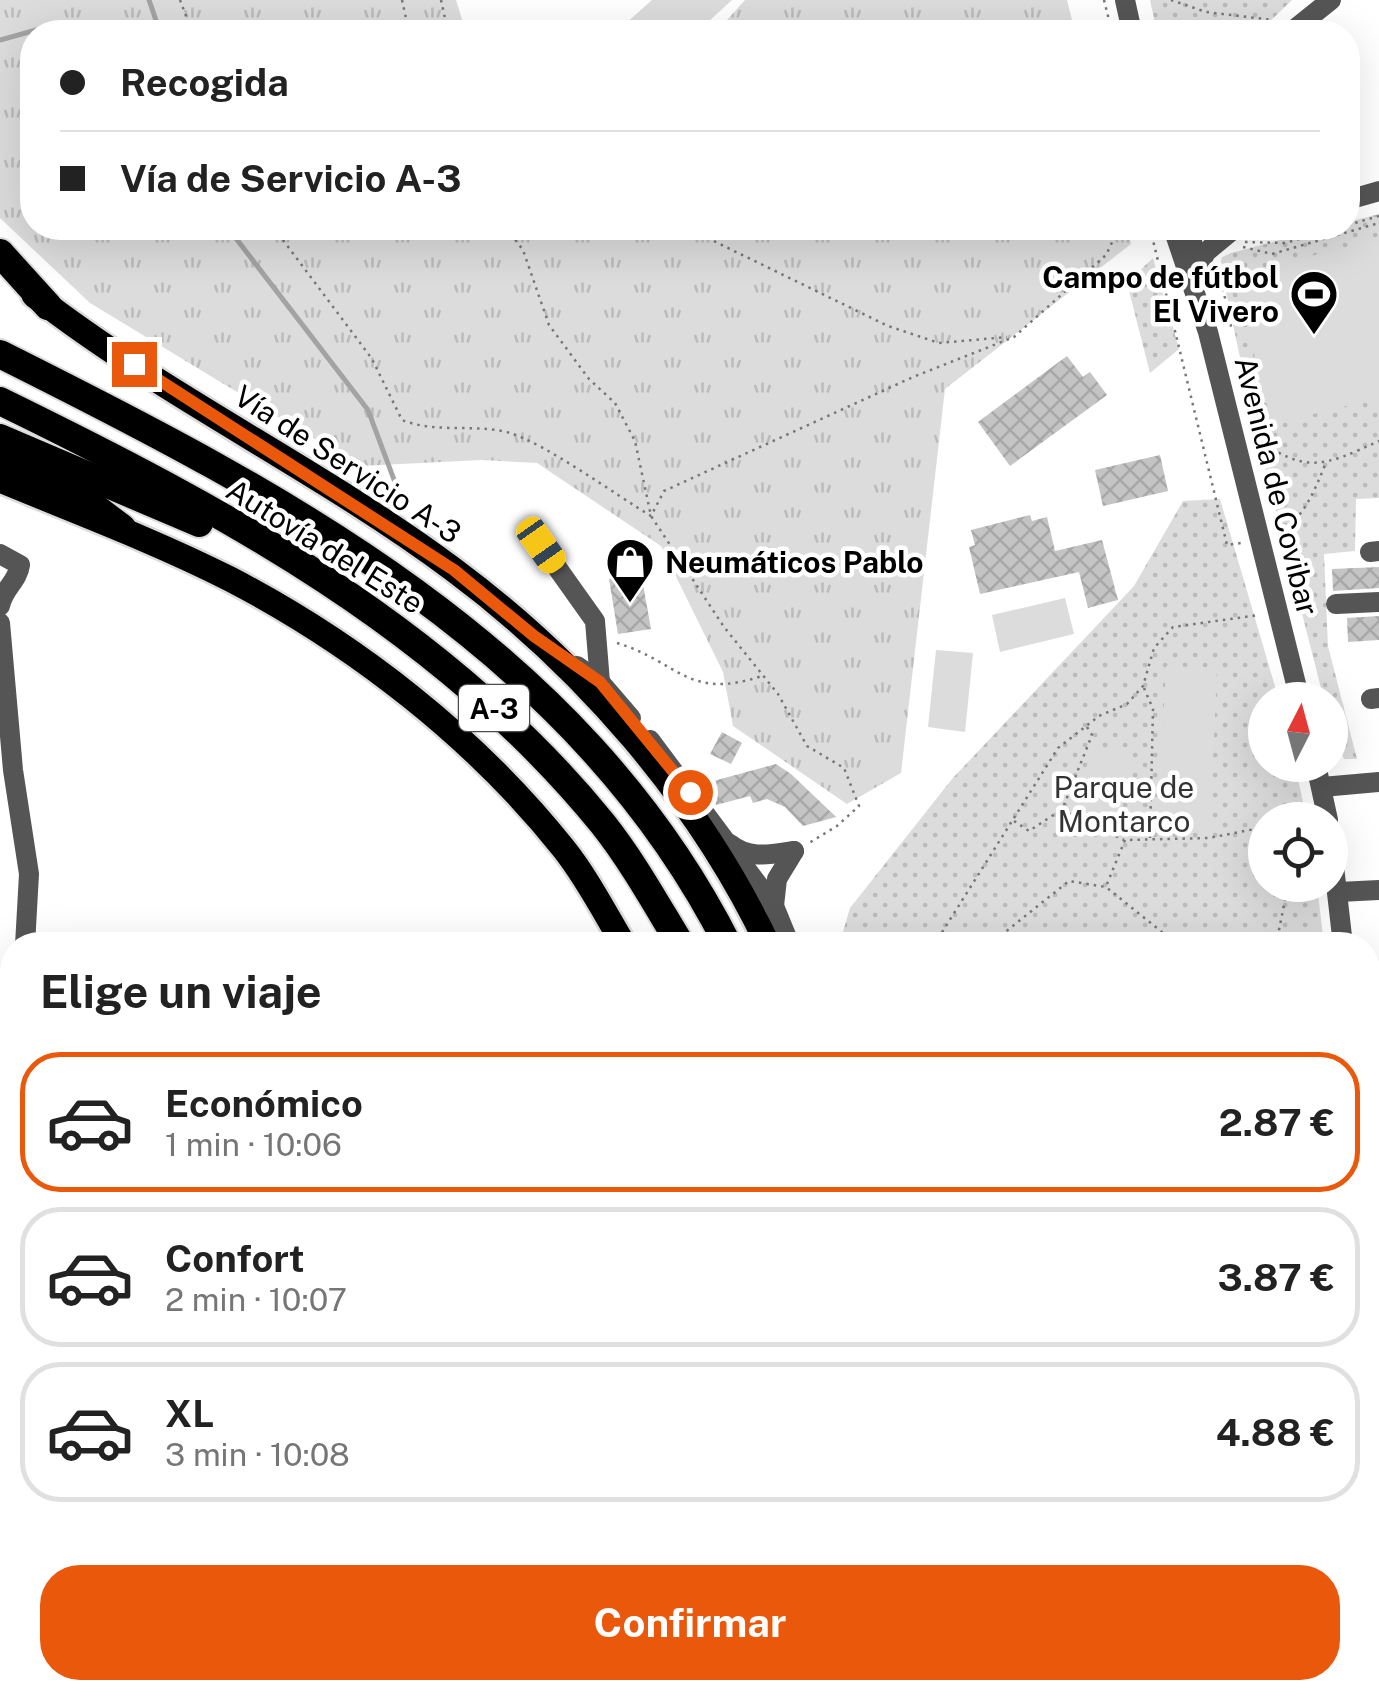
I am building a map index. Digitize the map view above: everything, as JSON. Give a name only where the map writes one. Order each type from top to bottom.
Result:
[{"type":"highway","points":[[0,253],[48,306]]},
{"type":"highway","points":[[0,334],[44,358],[125,416]]},
{"type":"highway","name":"Autovía del Este","points":[[0,354],[125,416],[274,498],[432,601],[506,663],[576,730],[634,798],[720,932]]},
{"type":"highway","name":"Autovía del Este","points":[[0,401],[107,453],[324,576],[476,690],[548,761],[604,826],[673,932]]},
{"type":"highway","points":[[0,438],[324,576]]},
{"type":"highway","points":[[0,460],[85,500],[122,528]]},
{"type":"main road","name":"Vía de Servicio A-3","points":[[0,269],[48,306],[454,570],[534,636],[662,775],[743,894],[762,932]]},
{"type":"main road","points":[[0,480],[122,528],[231,580],[382,674],[517,794],[566,852],[616,932]]},
{"type":"street","points":[[1307,20],[1331,0]]},
{"type":"street","name":"Avenida de Covibar","points":[[1176,240],[1186,274],[1195,278]]},
{"type":"street","name":"Avenida de Covibar","points":[[1191,240],[1195,278],[1296,682]]},
{"type":"street","points":[[1195,278],[1206,252],[1236,240]]},
{"type":"street","points":[[541,545],[595,621],[600,682]]},
{"type":"street","points":[[0,554],[20,565],[19,575],[2,595],[0,606]]},
{"type":"street","points":[[1336,604],[1379,602]]},
{"type":"street","points":[[0,623],[13,770],[30,874],[26,932]]},
{"type":"street","points":[[534,636],[600,682],[675,770],[774,906],[785,932]]},
{"type":"street","points":[[1320,782],[1325,802]]},
{"type":"street","points":[[1322,788],[1379,782]]},
{"type":"street","points":[[721,836],[739,851],[763,856],[794,851]]},
{"type":"street","points":[[774,906],[777,879],[794,851]]},
{"type":"street","points":[[1348,892],[1379,890]]},
{"type":"street","points":[[1340,902],[1342,932]]},
{"type":"path","points":[[1171,0],[1206,12],[1273,20]]},
{"type":"path","points":[[283,240],[372,359],[402,420],[419,427],[492,430],[518,436],[652,516]]},
{"type":"path","points":[[516,240],[524,250],[549,324],[589,379],[615,403],[635,441],[652,516],[724,628],[764,676],[807,746],[844,768],[859,806],[838,826],[794,851]]},
{"type":"path","points":[[712,240],[905,332],[940,343],[1014,337]]},
{"type":"path","points":[[652,516],[664,491],[913,377],[1014,337],[1106,256],[1114,240]]},
{"type":"path","points":[[1153,240],[1227,544],[1240,543]]},
{"type":"path","points":[[1240,240],[1272,254],[1320,240]]},
{"type":"path","points":[[1250,240],[1295,240]]},
{"type":"path","points":[[1215,257],[1232,325],[1225,327]]},
{"type":"path","points":[[1252,436],[1302,464],[1325,466],[1379,441]]},
{"type":"path","points":[[1276,535],[1302,513],[1325,466]]},
{"type":"path","points":[[942,932],[1058,748],[1086,725],[1127,704],[1143,686],[1154,648],[1173,627],[1260,614]]},
{"type":"path","points":[[596,639],[623,644],[678,675],[728,688],[764,676]]},
{"type":"path","points":[[1143,686],[1153,709],[1150,840]]},
{"type":"path","points":[[1012,820],[1029,832],[1062,810],[1092,735],[1086,725]]},
{"type":"path","points":[[1062,810],[1125,840],[1209,838],[1248,831]]},
{"type":"path","points":[[1106,887],[1125,840]]},
{"type":"path","points":[[1005,932],[1068,881],[1106,887],[1164,932]]},
{"type":"path","points":[[1279,932],[1285,902]]},
{"type":"green space","points":[[0,0],[456,0],[462,20],[20,20],[20,237],[0,218]]},
{"type":"green space","points":[[652,0],[732,0],[710,20],[630,20]]},
{"type":"green space","points":[[745,0],[1067,0],[1072,20],[727,20]]},
{"type":"green space","points":[[1150,0],[1292,0],[1271,20],[1154,20]]},
{"type":"green space","points":[[1379,214],[1379,498],[1356,499],[1355,551],[1324,554],[1328,646],[1337,682],[1319,682],[1256,432],[1220,264],[1222,257],[1231,253],[1281,240],[1360,240],[1360,219]]},
{"type":"green space","name":"Campo de fútbol El Vivero","points":[[1379,239],[1379,398],[1272,424],[1234,275]]},
{"type":"green space","points":[[23,240],[1130,240],[1131,244],[945,389],[901,773],[847,804],[733,726],[723,672],[661,546],[537,463],[482,460],[359,466],[90,303]]},
{"type":"green space","points":[[1153,258],[1179,349],[1150,373],[1127,283]]},
{"type":"green space","name":"Parque de Montarco","points":[[1220,499],[1274,682],[1248,682],[1248,782],[1299,782],[1303,802],[1248,802],[1248,902],[1319,902],[1322,932],[843,932],[850,908],[952,779],[1134,586],[1183,501]]},
{"type":"green space","points":[[1065,598],[1074,634],[1000,652],[992,615]]},
{"type":"green space","points":[[936,650],[973,653],[965,732],[928,727]]},
{"type":"green space","points":[[1166,666],[1217,668],[1210,831],[1158,829]]},
{"type":"green space","points":[[1348,724],[1357,759],[1348,759]]},
{"type":"green space","points":[[1095,745],[1133,759],[1109,821],[1071,806]]},
{"type":"building","points":[[1067,356],[1083,377],[1090,372],[1107,395],[1010,466],[978,422]]},
{"type":"building","points":[[1160,455],[1168,491],[1103,506],[1095,470]]},
{"type":"building","points":[[1030,515],[1032,521],[1047,517],[1055,551],[1102,540],[1118,600],[1088,608],[1079,572],[980,594],[969,547],[975,545],[971,530]]},
{"type":"building","points":[[1379,567],[1379,588],[1333,591],[1332,569]]},
{"type":"building","name":"Neumáticos Pablo","points":[[641,573],[651,629],[618,634],[609,579]]},
{"type":"building","points":[[1379,616],[1379,640],[1348,642],[1347,618]]},
{"type":"building","points":[[722,732],[742,743],[731,764],[710,754]]},
{"type":"building","points":[[776,764],[836,817],[803,826],[785,807],[767,799],[753,803],[750,796],[716,805],[706,783]]},
{"type":"waterway","points":[[149,0],[156,20]]},
{"type":"waterway","points":[[0,40],[20,34]]},
{"type":"waterway","points":[[237,240],[368,410],[396,485]]},
{"type":"place","name":"Campo de fútbol El Vivero","points":[[1314,336]]},
{"type":"place","name":"Neumáticos Pablo","points":[[630,604]]},
{"type":"route","points":[[134,364],[454,570],[534,636],[600,682],[690,792]]}]
